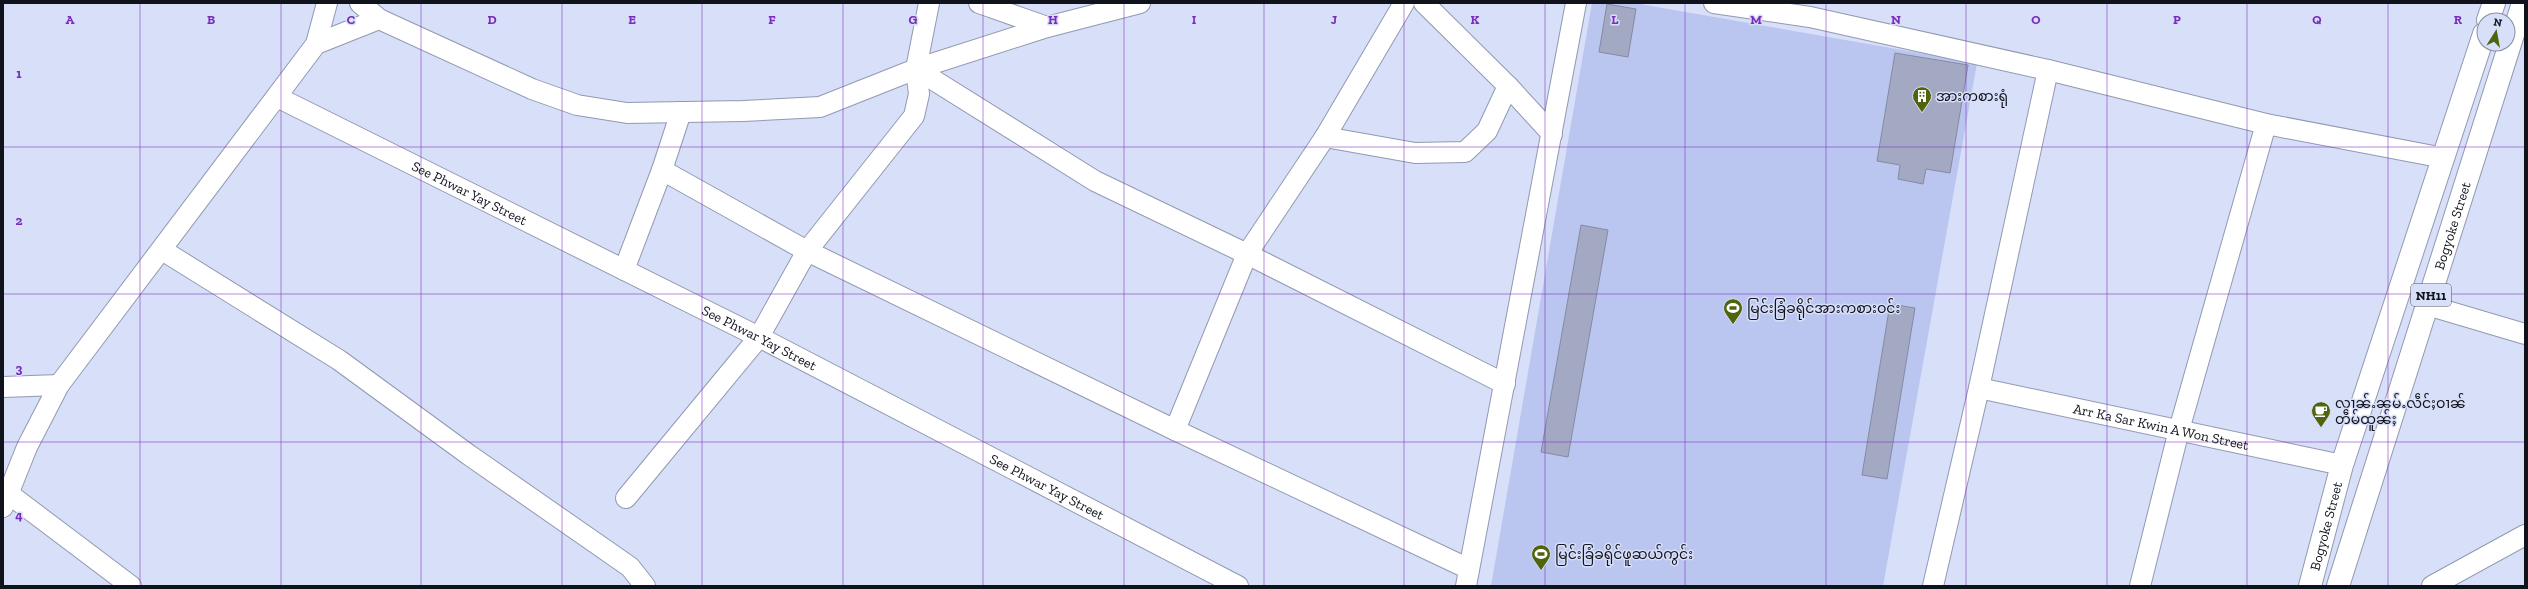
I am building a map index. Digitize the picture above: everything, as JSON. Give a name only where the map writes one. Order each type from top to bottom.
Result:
[{"type":"highway","name":"Bogyoke Street","points":[[2338,586],[2523,3]]},
{"type":"highway","name":"Bogyoke Street","points":[[2310,586],[2342,465],[2478,52]]},
{"type":"street","points":[[132,586],[6,500],[27,447],[59,385],[316,44],[327,3]]},
{"type":"street","points":[[360,3],[379,19],[532,89],[577,105],[627,113],[743,111],[820,106],[916,69],[1047,27],[1140,3]]},
{"type":"street","points":[[626,498],[759,337],[807,251],[914,116],[919,94],[916,69],[929,3]]},
{"type":"street","points":[[978,3],[1047,27]]},
{"type":"street","points":[[1175,430],[1247,254],[1325,137],[1404,3]]},
{"type":"street","points":[[1424,3],[1508,86],[1552,134]]},
{"type":"street","points":[[662,170],[807,251],[1175,430],[1467,578],[1505,384],[1576,3]]},
{"type":"street","points":[[1714,3],[1810,17],[2048,70],[2266,124],[2444,158]]},
{"type":"street","points":[[316,44],[379,19]]},
{"type":"street","points":[[916,69],[1094,181],[1247,254],[1505,384]]},
{"type":"street","points":[[1933,586],[1979,388],[2048,70]]},
{"type":"street","points":[[1325,137],[1415,153],[1465,152],[1487,131],[1508,86]]},
{"type":"street","name":"See Phwar Yay Street","points":[[277,97],[759,337],[1238,586]]},
{"type":"street","points":[[624,270],[662,170],[681,112]]},
{"type":"street","points":[[2140,586],[2179,430],[2266,124]]},
{"type":"street","points":[[162,250],[339,360],[469,455],[630,567],[645,586]]},
{"type":"street","points":[[2427,305],[2525,334]]},
{"type":"street","points":[[3,387],[59,385]]},
{"type":"street","name":"Arr Ka Sar Kwin A Won Street","points":[[1979,388],[2342,465]]},
{"type":"street","points":[[2432,586],[2525,535]]},
{"type":"shaded area","name":"မြင်းခြံခရိုင်အားကစားဝင်း","points":[[1592,3],[1634,3],[1977,63],[1883,586],[1491,586]]},
{"type":"building","points":[[1607,4],[1636,9],[1628,57],[1599,52]]},
{"type":"building","name":"အားကစားရုံ","points":[[1895,53],[1968,65],[1950,173],[1926,169],[1923,184],[1898,179],[1900,165],[1877,161]]},
{"type":"building","points":[[1581,225],[1608,230],[1568,457],[1541,452]]},
{"type":"building","points":[[1890,304],[1915,308],[1887,479],[1862,475]]},
{"type":"place","name":"အားကစားရုံ","points":[[1922,113]]},
{"type":"place","name":"မြင်းခြံခရိုင်အားကစားဝင်း","points":[[1733,325]]},
{"type":"place","name":"လၢၼ်ႉၼမ်ႉလဵင်ႈဝၢၼ် တဵမ်ထူၼ်ႈ","points":[[2321,428]]},
{"type":"place","name":"မြင်းခြံခရိုင်ဖူဆယ်ကွင်း","points":[[1541,571]]}]
